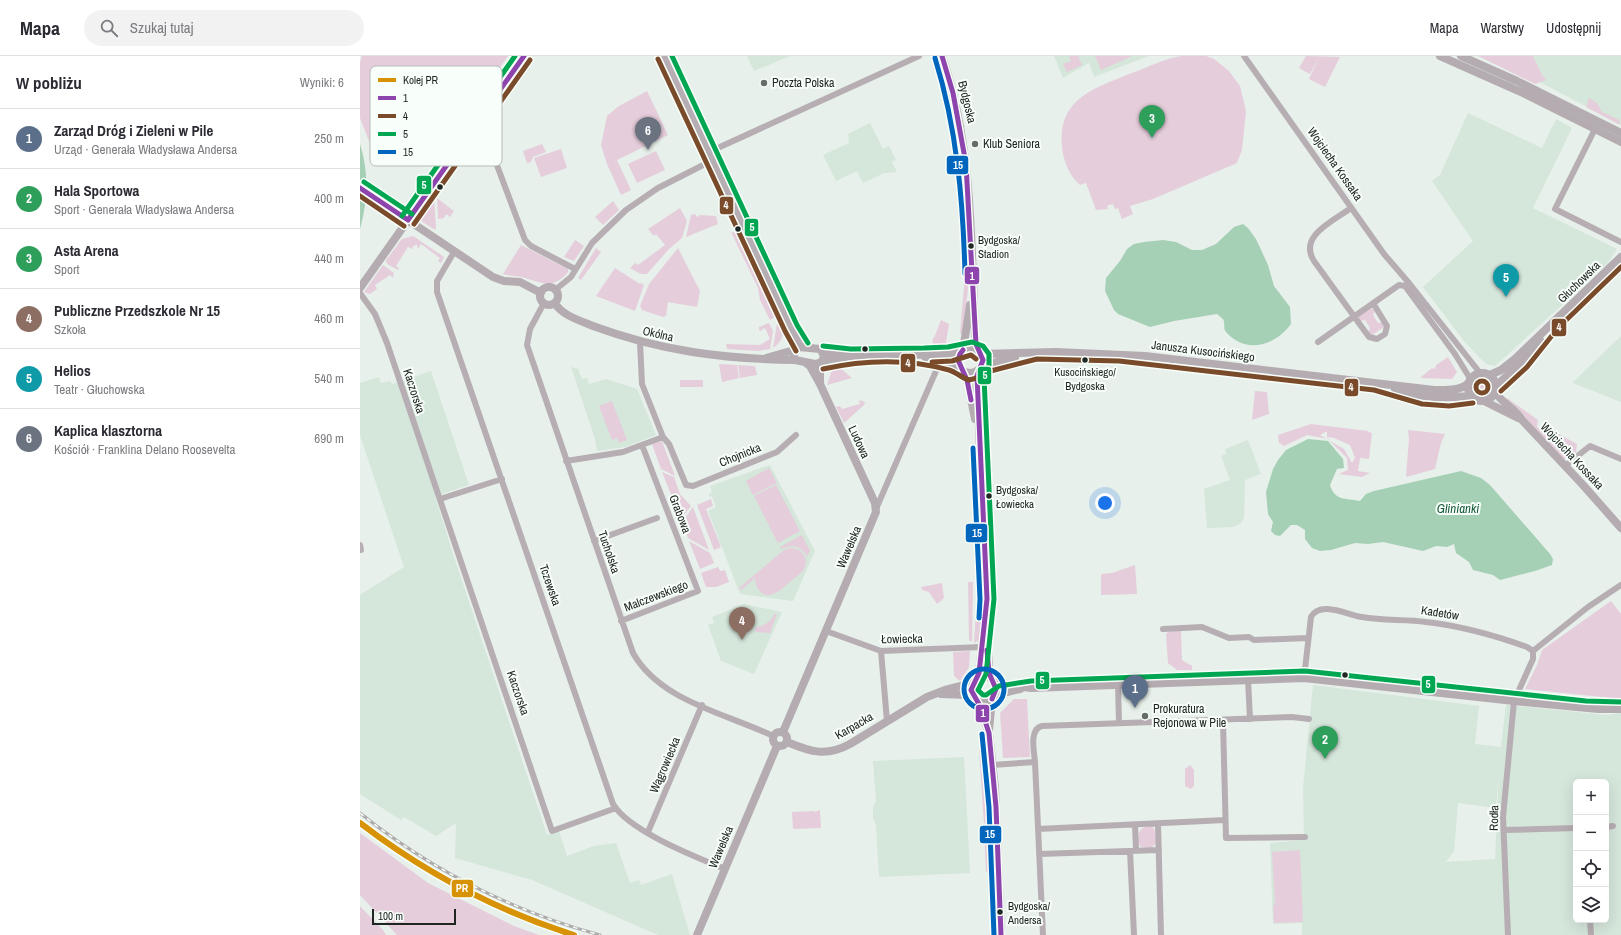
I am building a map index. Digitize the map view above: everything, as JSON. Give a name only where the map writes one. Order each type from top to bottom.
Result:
[{"type":"street","points":[[502,87],[524,56]]},
{"type":"street","points":[[664,56],[791,328],[797,349],[793,356],[795,360]]},
{"type":"street","points":[[709,152],[919,56]]},
{"type":"street","name":"Bydgoska","points":[[942,56],[955,98],[964,141],[971,216],[975,336],[980,353]]},
{"type":"street","name":"Wojciecha Kossaka","points":[[1244,56],[1384,254],[1480,373]]},
{"type":"street","points":[[1440,56],[1514,89],[1621,142]]},
{"type":"street","points":[[1461,56],[1517,81],[1621,133]]},
{"type":"street","points":[[1595,129],[1555,209],[1621,242]]},
{"type":"street","points":[[555,290],[571,277],[575,268],[592,243],[626,210],[658,188],[713,160]]},
{"type":"street","points":[[360,288],[410,222],[448,166]]},
{"type":"street","points":[[497,166],[525,240],[531,246],[575,268]]},
{"type":"street","points":[[360,188],[493,277],[504,281],[520,282],[542,292]]},
{"type":"street","points":[[1351,208],[1316,233],[1310,240],[1309,248],[1314,262],[1370,337],[1376,339],[1383,336],[1387,330],[1387,324],[1373,303]]},
{"type":"street","name":"Tczewska","points":[[454,252],[437,281],[436,289],[616,808]]},
{"type":"street","name":"Głuchowska","points":[[1490,376],[1501,370],[1515,359],[1621,257]]},
{"type":"street","name":"Bydgoska","points":[[962,351],[972,274]]},
{"type":"street","points":[[1318,342],[1400,285],[1407,284]]},
{"type":"street","name":"Wojciecha Kossaka","points":[[1407,284],[1455,354],[1470,381]]},
{"type":"street","points":[[548,288],[555,290],[558,298],[555,303],[548,305],[544,303],[541,298],[542,292],[548,288]]},
{"type":"street","name":"Kaczorska","points":[[360,293],[371,307],[381,326],[552,831],[616,808]]},
{"type":"street","name":"Tucholska","points":[[544,303],[530,328],[526,339],[527,345],[633,653],[649,675],[669,691],[773,736]]},
{"type":"street","name":"Okólna","points":[[555,303],[560,309],[573,317],[640,342],[662,348],[717,356],[795,360],[806,363],[823,364]]},
{"type":"street","name":"Głuchowska","points":[[1495,388],[1522,362],[1553,323]]},
{"type":"street","points":[[791,328],[792,340],[797,349]]},
{"type":"street","points":[[784,352],[792,340]]},
{"type":"street","name":"Grabowa","points":[[640,342],[642,383],[663,437],[669,444],[687,486]]},
{"type":"street","points":[[797,349],[818,349],[823,353],[850,356],[909,356],[962,351],[972,348],[980,353],[983,360],[977,376],[987,599],[979,673],[971,690],[989,733]]},
{"type":"street","name":"Okólna","points":[[766,358],[797,349]]},
{"type":"street","points":[[962,351],[958,358],[968,385],[980,448]]},
{"type":"street","name":"Janusza Kusocińskiego","points":[[980,353],[1027,354],[1074,352],[1150,356],[1444,390],[1464,387],[1470,381]]},
{"type":"street","name":"Ludowa","points":[[820,384],[823,353]]},
{"type":"street","name":"Janusza Kusocińskiego","points":[[980,368],[1027,354]]},
{"type":"street","points":[[823,364],[850,356]]},
{"type":"street","points":[[909,356],[946,362],[971,373],[980,368]]},
{"type":"street","name":"Ludowa","points":[[806,363],[810,366],[820,384],[876,509]]},
{"type":"street","name":"Wawelska","points":[[783,732],[876,509],[936,371]]},
{"type":"street","points":[[1480,373],[1490,376],[1493,379],[1495,388],[1492,396],[1484,400],[1472,396],[1469,390],[1470,381],[1480,373]]},
{"type":"street","name":"Janusza Kusocińskiego","points":[[1375,383],[1423,397],[1449,399],[1472,396]]},
{"type":"street","name":"Wojciecha Kossaka","points":[[1495,388],[1497,396],[1517,412],[1522,420],[1566,466],[1621,528]]},
{"type":"street","name":"Wojciecha Kossaka","points":[[1484,400],[1522,420]]},
{"type":"street","name":"Chojnicka","points":[[687,486],[698,484],[777,452],[796,435]]},
{"type":"street","points":[[566,461],[624,452],[663,437]]},
{"type":"street","name":"Grabowa","points":[[642,445],[698,591]]},
{"type":"street","points":[[1566,466],[1590,446],[1621,459]]},
{"type":"street","points":[[440,499],[502,478]]},
{"type":"street","points":[[594,541],[657,518]]},
{"type":"street","points":[[1514,701],[1533,659],[1532,651],[1588,607],[1621,585]]},
{"type":"street","name":"Malczewskiego","points":[[621,621],[698,591]]},
{"type":"street","name":"Kadetów","points":[[1304,678],[1311,615],[1318,611],[1330,610],[1363,618],[1398,619],[1472,629],[1528,647],[1532,651]]},
{"type":"street","points":[[986,618],[988,668],[993,681],[994,697],[989,733],[996,807],[1002,935]]},
{"type":"street","points":[[1163,629],[1202,627],[1229,638],[1249,637],[1254,640],[1308,638]]},
{"type":"street","name":"Łowiecka","points":[[826,630],[881,651],[982,647]]},
{"type":"street","name":"Karpacka","points":[[881,651],[887,721]]},
{"type":"street","points":[[974,681],[982,677],[993,681],[1031,688]]},
{"type":"street","points":[[936,693],[968,695],[984,702],[994,697],[1031,688],[1304,678],[1514,701],[1598,709],[1621,709]]},
{"type":"street","points":[[1248,680],[1250,719]]},
{"type":"street","name":"Karpacka","points":[[787,742],[816,752],[831,751],[850,744],[913,705],[936,693],[974,681]]},
{"type":"street","points":[[1118,684],[1119,723]]},
{"type":"street","name":"Rodła","points":[[1508,935],[1503,817],[1514,701]]},
{"type":"street","name":"Wągrowiecka","points":[[648,832],[702,705]]},
{"type":"street","points":[[1043,935],[1034,762],[1034,733],[1040,726],[1223,721],[1292,717],[1309,719]]},
{"type":"street","points":[[1223,721],[1226,838],[1305,837]]},
{"type":"street","points":[[778,732],[783,732],[787,737],[787,742],[784,746],[777,746],[772,741],[773,736],[778,732]]},
{"type":"street","name":"Wawelska","points":[[697,935],[777,746]]},
{"type":"street","points":[[992,765],[1034,762]]},
{"type":"street","points":[[616,808],[624,816],[648,832],[678,848],[725,869]]},
{"type":"street","points":[[1038,830],[1225,820]]},
{"type":"street","points":[[1158,824],[1161,935]]},
{"type":"street","points":[[1134,935],[1133,851],[1135,825]]},
{"type":"street","points":[[1609,827],[1613,826]]},
{"type":"street","points":[[1504,830],[1573,828]]},
{"type":"street","points":[[1039,854],[1159,850]]},
{"type":"street","points":[[1590,923],[1591,935]]},
{"type":"shaded area","points":[[362,56],[508,56],[501,66],[370,66],[370,141],[360,118],[360,62]]},
{"type":"shaded area","points":[[747,56],[790,56],[754,71]]},
{"type":"shaded area","points":[[1054,56],[1149,56],[1094,77],[1089,63],[1063,78]]},
{"type":"shaded area","points":[[1081,56],[1078,57],[1082,65],[1067,72],[1063,64],[1071,61],[1069,57]]},
{"type":"shaded area","points":[[1095,56],[1132,56],[1101,70]]},
{"type":"shaded area","points":[[1181,56],[1206,56],[1214,59],[1229,71],[1240,86],[1246,111],[1242,150],[1237,163],[1153,199],[1130,206],[1133,214],[1122,219],[1118,208],[1115,209],[1113,204],[1107,206],[1108,209],[1096,210],[1086,183],[1080,185],[1076,182],[1065,163],[1062,147],[1062,130],[1066,117],[1072,106],[1081,97],[1105,84],[1156,63]]},
{"type":"shaded area","points":[[1306,56],[1340,57],[1325,87],[1309,79],[1319,57],[1310,74],[1299,68]]},
{"type":"shaded area","points":[[1478,56],[1533,56],[1546,80],[1535,84]]},
{"type":"shaded area","points":[[1533,56],[1621,56],[1621,125],[1536,80],[1538,73]]},
{"type":"shaded area","points":[[647,91],[668,135],[617,160],[631,190],[621,195],[607,164],[601,145],[607,116],[619,106]]},
{"type":"shaded area","points":[[1589,98],[1597,103],[1602,112],[1619,120],[1620,125],[1586,107]]},
{"type":"shaded area","points":[[1468,113],[1542,148],[1556,119],[1572,128],[1533,208],[1617,249],[1607,264],[1495,366],[1486,364],[1464,341],[1423,287],[1473,241],[1432,181],[1440,175]]},
{"type":"shaded area","points":[[870,123],[883,149],[889,146],[896,160],[892,162],[897,172],[884,173],[863,183],[857,171],[836,181],[823,155],[849,143],[848,134]]},
{"type":"shaded area","points":[[542,144],[546,152],[533,157],[531,162],[527,163],[523,151]]},
{"type":"shaded area","points":[[561,149],[567,168],[541,177],[534,158]]},
{"type":"shaded area","points":[[656,151],[665,170],[637,183],[628,164]]},
{"type":"shaded area","points":[[434,197],[435,230],[420,220],[420,216]]},
{"type":"shaded area","points":[[437,198],[454,211],[450,217],[446,214],[444,218],[438,219]]},
{"type":"shaded area","points":[[613,201],[619,210],[603,225],[595,217]]},
{"type":"shaded area","points":[[680,208],[687,221],[682,238],[669,249],[647,274],[641,274],[630,268],[635,263],[638,265],[665,245],[656,234],[654,236],[648,229]]},
{"type":"shaded area","points":[[695,214],[697,217],[700,215],[716,216],[718,224],[686,237],[691,215]]},
{"type":"shaded area","points":[[964,218],[968,229],[970,258],[968,292],[962,334],[960,333],[966,264]]},
{"type":"shaded area","points":[[731,232],[737,233],[776,314],[775,317],[770,320],[760,300],[758,288]]},
{"type":"shaded area","points":[[413,236],[444,257],[441,263],[438,261],[440,258],[421,244],[418,249],[417,245],[413,246],[413,249],[408,247],[396,266],[399,268],[398,270],[387,264],[386,260],[402,239]]},
{"type":"shaded area","points":[[575,240],[584,246],[574,261],[564,257]]},
{"type":"shaded area","points":[[521,245],[568,269],[568,272],[563,278],[548,284],[503,274]]},
{"type":"shaded area","points":[[596,248],[601,252],[581,280],[578,278]]},
{"type":"shaded area","points":[[678,248],[700,291],[697,307],[668,302],[666,316],[663,317],[642,310],[640,306],[649,284]]},
{"type":"shaded area","points":[[383,265],[394,273],[393,278],[390,275],[375,285],[377,289],[370,294],[364,292]]},
{"type":"shaded area","points":[[615,268],[644,285],[635,311],[596,296]]},
{"type":"shaded area","points":[[1371,308],[1375,311],[1373,315],[1378,323],[1383,322],[1384,327],[1372,335],[1368,332],[1370,328],[1365,320],[1360,321],[1358,317]]},
{"type":"shaded area","points":[[778,317],[783,325],[783,334],[780,342],[773,348]]},
{"type":"shaded area","points":[[941,320],[949,324],[945,349],[932,349],[933,338]]},
{"type":"shaded area","points":[[769,323],[773,331],[770,349],[758,351],[727,349],[726,344],[760,345],[770,339],[765,328],[760,331],[759,329],[759,327]]},
{"type":"shaded area","points":[[1621,336],[1621,402],[1573,383],[1573,382]]},
{"type":"shaded area","points":[[1448,357],[1457,372],[1452,379],[1420,378],[1432,368],[1435,369],[1436,365]]},
{"type":"shaded area","points":[[719,364],[737,365],[739,378],[722,382]]},
{"type":"shaded area","points":[[738,365],[755,366],[757,375],[740,378]]},
{"type":"shaded area","points":[[571,367],[578,369],[582,379],[587,378],[589,384],[606,379],[637,389],[656,435],[625,447],[597,451],[595,439]]},
{"type":"shaded area","points":[[839,367],[852,378],[827,385],[832,370]]},
{"type":"shaded area","points":[[431,371],[469,485],[435,496],[547,835],[559,831],[567,856],[594,846],[616,843],[630,883],[639,880],[641,885],[672,874],[690,935],[658,935],[532,880],[455,858],[456,823],[436,836],[404,817],[401,820],[360,794],[360,595],[404,567],[360,435],[360,383],[379,377],[381,383],[390,381],[392,384]]},
{"type":"shaded area","points":[[680,380],[703,380],[703,387],[680,387]]},
{"type":"shaded area","points":[[1479,380],[1485,380],[1489,384],[1489,390],[1485,394],[1479,394],[1475,390],[1475,384]]},
{"type":"shaded area","points":[[981,387],[984,387],[987,444],[984,444]]},
{"type":"shaded area","points":[[1255,391],[1267,392],[1269,414],[1252,420]]},
{"type":"shaded area","points":[[1507,398],[1538,420],[1537,427],[1544,432],[1548,428],[1577,444],[1576,453],[1569,458],[1563,459],[1534,429],[1519,409],[1506,399]]},
{"type":"shaded area","points":[[859,400],[865,402],[864,405],[844,423],[836,407],[840,406],[842,409],[860,404]]},
{"type":"shaded area","points":[[612,401],[627,440],[619,443],[617,438],[612,440],[599,406]]},
{"type":"shaded area","points":[[1311,424],[1368,431],[1372,433],[1369,459],[1360,458],[1358,471],[1370,473],[1362,477],[1339,474],[1348,470],[1347,458],[1330,441],[1344,449],[1352,463],[1355,458],[1350,445],[1334,438],[1327,437],[1327,432],[1320,435],[1326,439],[1307,435],[1284,446],[1279,443],[1278,435]]},
{"type":"shaded area","points":[[1408,430],[1445,434],[1441,443],[1435,469],[1406,477],[1409,439]]},
{"type":"shaded area","points":[[1248,440],[1261,474],[1245,480],[1244,518],[1240,524],[1233,527],[1207,528],[1204,489],[1230,480],[1221,456],[1226,454],[1225,449]]},
{"type":"shaded area","points":[[662,441],[675,476],[661,469],[652,444]]},
{"type":"shaded area","points":[[972,450],[975,451],[977,460],[980,519],[975,519]]},
{"type":"shaded area","points":[[770,465],[815,551],[793,601],[740,594],[708,511],[716,507],[712,496],[709,497],[709,494],[712,492],[710,486]]},
{"type":"shaded area","points":[[769,468],[777,483],[753,495],[746,481]]},
{"type":"shaded area","points":[[662,472],[674,477],[680,494],[691,506],[681,519]]},
{"type":"shaded area","points":[[776,485],[800,531],[778,543],[754,496]]},
{"type":"shaded area","points":[[711,499],[713,506],[706,509],[721,547],[714,550],[697,505]]},
{"type":"shaded area","points":[[693,507],[709,550],[688,538],[682,522]]},
{"type":"shaded area","points":[[802,535],[810,551],[807,556],[802,550],[793,546],[781,549],[780,547]]},
{"type":"shaded area","points":[[689,541],[710,553],[714,563],[700,569]]},
{"type":"shaded area","points":[[794,548],[803,554],[806,565],[801,573],[781,589],[771,595],[764,594],[758,589],[755,578],[741,590],[739,588],[784,550]]},
{"type":"shaded area","points":[[1135,565],[1137,594],[1101,595],[1101,574],[1112,573]]},
{"type":"shaded area","points":[[718,567],[720,571],[725,570],[729,582],[716,587],[706,587],[701,573]]},
{"type":"shaded area","points":[[968,582],[973,582],[972,641],[969,641]]},
{"type":"shaded area","points":[[942,583],[944,598],[937,604],[929,592],[922,590],[921,587]]},
{"type":"shaded area","points":[[977,595],[980,595],[982,610],[979,640],[974,643]]},
{"type":"shaded area","points":[[1611,601],[1621,614],[1621,699],[1525,689],[1537,665],[1542,650]]},
{"type":"shaded area","points":[[744,604],[782,612],[754,674],[721,661],[708,625],[714,623],[712,617]]},
{"type":"shaded area","points":[[774,614],[777,614],[770,633],[756,632],[755,628],[767,623]]},
{"type":"shaded area","points":[[1169,631],[1181,631],[1182,660],[1192,666],[1192,670],[1177,670],[1168,663],[1166,634]]},
{"type":"shaded area","points":[[970,651],[969,667],[960,681],[954,676],[953,652]]},
{"type":"shaded area","points":[[1313,685],[1479,706],[1475,744],[1501,747],[1506,705],[1607,715],[1621,713],[1621,935],[1302,935],[1302,923],[1273,924],[1270,843],[1304,840],[1303,788]],"holes":[[[1499,769],[1495,859],[1446,862],[1454,851],[1458,803],[1496,808]]]},
{"type":"shaded area","points":[[1014,699],[1027,699],[1030,757],[1003,758],[1000,713]]},
{"type":"shaded area","points":[[979,749],[984,753],[991,827],[984,823]]},
{"type":"shaded area","points":[[964,757],[970,873],[879,877],[876,825],[873,819],[873,807],[876,801],[873,761]]},
{"type":"shaded area","points":[[1190,765],[1194,770],[1194,786],[1191,789],[1185,786],[1185,769]]},
{"type":"shaded area","points":[[820,810],[821,828],[793,829],[792,812],[815,812]]},
{"type":"shaded area","points":[[984,826],[989,831],[991,869],[988,872],[986,872]]},
{"type":"shaded area","points":[[1147,826],[1152,826],[1155,831],[1157,843],[1151,848],[1141,847],[1138,843],[1139,832]]},
{"type":"shaded area","points":[[360,833],[428,883],[514,926],[539,935],[397,935],[360,895]]},
{"type":"shaded area","points":[[1300,850],[1303,922],[1274,923],[1273,905],[1275,905],[1272,852]]},
{"type":"shaded area","points":[[360,906],[383,930],[386,935],[360,935]]},
{"type":"water","points":[[360,144],[365,165],[366,197],[360,229]]},
{"type":"water","points":[[1243,224],[1256,239],[1268,265],[1274,286],[1290,307],[1291,324],[1277,338],[1260,345],[1243,344],[1235,340],[1226,331],[1224,328],[1223,319],[1217,314],[1174,321],[1150,327],[1118,314],[1114,310],[1105,291],[1106,278],[1120,261],[1127,249],[1134,244],[1163,240],[1176,242],[1192,250],[1202,250],[1216,244],[1234,227]]},
{"type":"water","name":"Glinianki","points":[[1308,439],[1328,441],[1343,459],[1344,468],[1337,469],[1330,485],[1335,494],[1345,499],[1360,501],[1366,494],[1374,491],[1461,471],[1481,478],[1490,485],[1550,554],[1553,559],[1552,565],[1500,580],[1493,575],[1473,570],[1469,562],[1456,553],[1454,544],[1447,547],[1436,546],[1423,551],[1383,542],[1368,544],[1355,543],[1331,550],[1320,551],[1312,548],[1305,539],[1305,530],[1297,525],[1291,525],[1280,536],[1275,535],[1271,531],[1273,522],[1268,514],[1266,492],[1273,469],[1286,450]]},
{"type":"railway","points":[[360,813],[415,853],[474,886],[536,914],[600,935]]},
{"type":"rail line","name":"PR","points":[[360,823],[435,874],[516,914],[574,935]]},
{"type":"transit line","name":"5","points":[[502,74],[515,56]]},
{"type":"transit line","name":"1","points":[[502,87],[524,56]]},
{"type":"transit line","name":"5","points":[[672,56],[797,325],[808,343]]},
{"type":"transit line","name":"1","points":[[942,56],[953,93],[966,164],[976,344],[983,360],[977,376],[987,599],[979,673],[971,690],[980,706],[989,733],[996,807],[1001,935]]},
{"type":"transit line","name":"15","points":[[935,58],[949,111],[958,165],[963,219],[965,274]]},
{"type":"transit line","name":"4","points":[[658,59],[785,331],[796,351]]},
{"type":"transit line","name":"4","points":[[502,100],[530,60]]},
{"type":"transit line","name":"5","points":[[402,216],[437,166]]},
{"type":"transit line","name":"1","points":[[408,220],[446,166]]},
{"type":"transit line","name":"4","points":[[414,224],[455,166]]},
{"type":"transit line","name":"5","points":[[364,182],[412,214]]},
{"type":"transit line","name":"1","points":[[360,188],[408,220]]},
{"type":"transit line","name":"4","points":[[360,196],[404,226]]},
{"type":"transit line","name":"4","points":[[1501,391],[1527,367],[1558,328],[1621,267]]},
{"type":"transit line","name":"5","points":[[823,346],[851,349],[924,348],[948,347],[972,342],[983,346],[989,354],[989,365],[984,377],[994,599],[986,674],[978,690],[983,695],[986,695],[999,686],[1031,681],[1305,671],[1586,701],[1621,702]]},
{"type":"transit line","name":"1","points":[[963,350],[958,360],[967,380],[971,400]]},
{"type":"transit line","name":"4","points":[[932,362],[952,361],[971,355],[976,359]]},
{"type":"transit line","name":"4","points":[[983,373],[1037,359],[1119,361],[1374,390],[1422,404],[1449,406],[1473,403]]},
{"type":"transit line","name":"4","points":[[823,369],[870,362],[902,362],[934,366],[949,370],[969,380],[981,377],[986,370]]},
{"type":"transit line","name":"4","points":[[1480,381],[1484,381],[1488,387],[1484,393],[1480,393],[1476,389],[1476,385],[1480,381]]},
{"type":"transit line","name":"15","points":[[973,448],[980,599],[979,618]]},
{"type":"transit line","name":"1","points":[[987,650],[989,673],[996,689],[992,699]]},
{"type":"transit line","name":"15","points":[[984,669],[992,671],[998,675],[1002,681],[1004,689],[1002,697],[998,703],[992,707],[984,709],[976,707],[970,703],[966,697],[964,689],[966,681],[970,675],[976,671],[984,669]]},
{"type":"transit line","name":"15","points":[[982,734],[989,807],[994,935]]},
{"type":"place","name":"Poczta Polska","points":[[764,83]]},
{"type":"place","name":"Asta Arena","points":[[1152,138]]},
{"type":"place","name":"Klub Seniora","points":[[975,144]]},
{"type":"place","name":"Kaplica klasztorna","points":[[648,150]]},
{"type":"place","name":"Bydgoska/ Stadion","points":[[971,246]]},
{"type":"place","name":"Helios","points":[[1506,297]]},
{"type":"place","name":"Kusocińskiego/ Bydgoska","points":[[1085,360]]},
{"type":"place","name":"Bydgoska/ Łowiecka","points":[[989,496]]},
{"type":"place","name":"Publiczne Przedszkole Nr 15","points":[[742,640]]},
{"type":"place","name":"Zarząd Dróg i Zieleni w Pile","points":[[1135,708]]},
{"type":"place","name":"Prokuratura Rejonowa w Pile","points":[[1145,716]]},
{"type":"place","name":"Hala Sportowa","points":[[1325,759]]},
{"type":"place","name":"Bydgoska/ Andersa","points":[[1000,912]]}]
